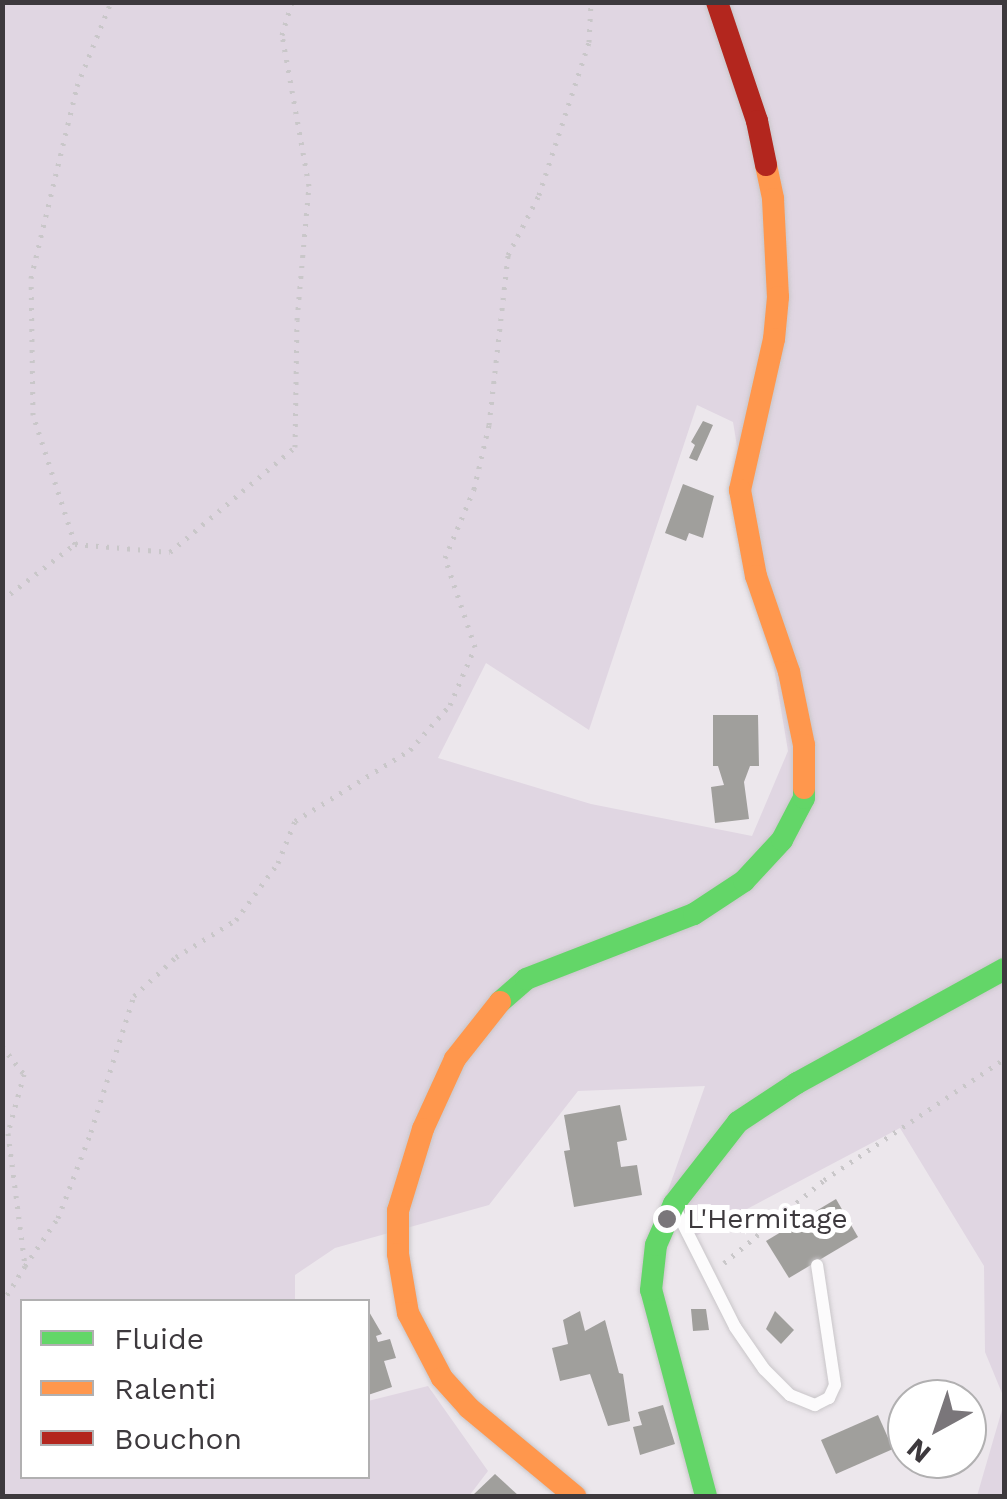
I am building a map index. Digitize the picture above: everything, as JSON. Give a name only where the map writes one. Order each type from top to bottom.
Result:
[{"type":"street","points":[[575,1496],[470,1408],[437,1370],[408,1312],[398,1254],[398,1210],[423,1129],[455,1059],[490,1011],[526,978],[694,914],[744,881],[782,840],[804,798],[804,745],[789,672],[756,576],[740,490],[750,430],[774,339],[778,296],[773,198],[757,121],[717,2]]},
{"type":"street","points":[[706,1496],[651,1290],[656,1245],[674,1204],[702,1162],[738,1122],[797,1083],[887,1038],[1004,969]]},
{"type":"lane","points":[[674,1204],[735,1326],[764,1369],[790,1395],[815,1404],[829,1398],[835,1384],[816,1265]]},
{"type":"path","points":[[75,544],[33,415],[31,278],[77,86],[111,2]]},
{"type":"path","points":[[2,600],[75,544],[170,552],[296,448],[297,320],[309,186],[282,35],[292,2]]},
{"type":"path","points":[[2,1303],[58,1218],[92,1132],[134,996],[176,958],[236,920],[278,863],[295,821],[410,750],[450,705],[474,647],[445,558],[474,489],[490,425],[508,256],[539,195],[589,42],[591,2]]},
{"type":"path","points":[[2,1046],[24,1074],[8,1133],[25,1266]]},
{"type":"path","points":[[708,1273],[742,1251],[824,1180],[1004,1059]]},
{"type":"shaded area","points":[[3,3],[1004,3],[1004,1398],[985,1352],[984,1266],[900,1128],[694,1237],[665,1199],[705,1086],[578,1091],[489,1205],[335,1248],[295,1275],[295,1299],[20,1299],[20,1479],[370,1479],[370,1400],[428,1386],[488,1471],[469,1496],[3,1496]],"holes":[[[697,405],[733,422],[788,751],[752,836],[591,804],[438,758],[486,663],[589,730]]]},
{"type":"shaded area","points":[[1004,1403],[1004,1496],[977,1496],[982,1479],[987,1479],[987,1462]]},
{"type":"building","points":[[703,421],[713,425],[697,461],[689,458],[695,445],[691,442]]},
{"type":"building","points":[[683,484],[714,496],[703,538],[689,533],[686,541],[665,533]]},
{"type":"building","points":[[713,715],[758,715],[759,766],[750,766],[744,782],[749,819],[715,823],[711,787],[724,785],[718,766],[713,766]]},
{"type":"building","points":[[620,1105],[627,1140],[617,1142],[621,1167],[637,1165],[642,1195],[574,1207],[564,1151],[570,1150],[564,1115]]},
{"type":"building","points":[[836,1199],[858,1237],[789,1278],[766,1241]]},
{"type":"building","points":[[691,1309],[706,1309],[709,1330],[693,1331]]},
{"type":"building","points":[[580,1311],[585,1331],[605,1320],[619,1373],[623,1374],[630,1421],[608,1426],[590,1374],[560,1381],[552,1348],[568,1344],[563,1320]]},
{"type":"building","points":[[775,1311],[794,1330],[781,1344],[766,1329]]},
{"type":"building","points":[[370,1313],[382,1334],[376,1336],[378,1342],[390,1339],[396,1358],[384,1361],[392,1387],[370,1394]]},
{"type":"building","points":[[663,1405],[675,1444],[640,1455],[633,1427],[642,1425],[638,1412]]},
{"type":"building","points":[[878,1415],[887,1435],[887,1452],[836,1474],[821,1440]]},
{"type":"building","points":[[495,1474],[519,1496],[472,1496]]},
{"type":"traffic: fast","points":[[500,1002],[526,979],[694,914],[744,881],[782,840],[804,798],[804,788]]},
{"type":"traffic: fast","points":[[706,1496],[651,1290],[656,1245],[674,1204],[738,1122],[797,1083],[1004,969]]},
{"type":"traffic: slow","points":[[766,165],[773,199],[778,297],[774,339],[740,490],[756,576],[789,672],[804,745],[804,788]]},
{"type":"traffic: slow","points":[[500,1002],[455,1059],[423,1129],[398,1211],[398,1254],[408,1313],[442,1378],[469,1408],[575,1496]]},
{"type":"traffic: jam","points":[[717,2],[757,121],[766,165]]},
{"type":"place","name":"L'Hermitage","points":[[667,1219]]}]
